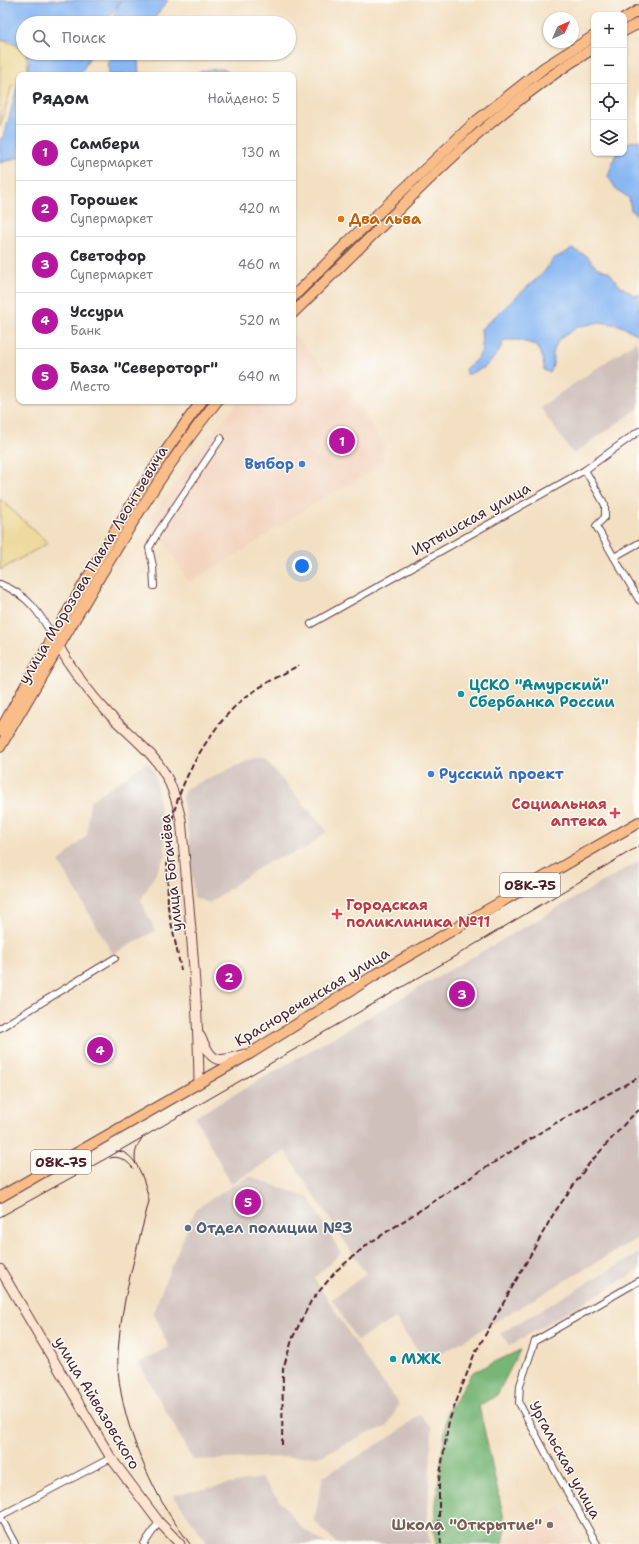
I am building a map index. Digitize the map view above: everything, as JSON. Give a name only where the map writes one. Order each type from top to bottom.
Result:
[{"type":"main road","points":[[627,17],[639,10]]},
{"type":"main road","points":[[627,29],[639,23]]},
{"type":"main road","points":[[296,294],[348,242],[474,123],[539,72],[591,38]]},
{"type":"main road","points":[[296,310],[436,172],[497,117],[522,97],[591,50]]},
{"type":"main road","name":"улица Морозова Павла Леонтьевича","points":[[0,731],[53,637],[142,486],[182,427],[200,404]]},
{"type":"main road","name":"улица Морозова Павла Леонтьевича","points":[[0,748],[116,550],[168,466],[214,404]]},
{"type":"main road","name":"Краснореченская улица","points":[[0,1197],[200,1083],[375,976],[639,822]]},
{"type":"street","name":"Иртышская улица","points":[[311,624],[585,470],[639,432]]},
{"type":"street","points":[[154,586],[153,566],[149,548],[158,532],[221,438]]},
{"type":"street","points":[[585,470],[605,505],[605,517],[596,526],[639,600]]},
{"type":"street","points":[[614,557],[639,543]]},
{"type":"street","name":"улица Богачёва","points":[[0,584],[14,589],[34,606],[80,680],[108,713],[151,755],[170,783],[181,819],[194,956],[199,1033],[200,1083]]},
{"type":"street","points":[[0,1028],[115,958]]},
{"type":"street","points":[[199,1033],[209,1054],[216,1060],[251,1053]]},
{"type":"street","name":"улица Айвазовского","points":[[0,1269],[111,1458],[159,1522],[180,1544]]},
{"type":"street","name":"Ургальская улица","points":[[597,1544],[518,1402],[520,1385],[535,1341],[639,1281]]},
{"type":"street","points":[[14,1543],[0,1516],[111,1458]]},
{"type":"street","points":[[144,1544],[159,1522]]},
{"type":"shaded area","points":[[296,337],[359,405],[384,445],[383,466],[314,503],[247,548],[189,583],[151,518],[209,436],[236,404],[296,404]]},
{"type":"shaded area","points":[[635,342],[639,346],[639,408],[573,454],[540,407]]},
{"type":"shaded area","points":[[254,758],[264,759],[327,831],[307,848],[264,864],[209,903],[194,897],[189,838],[182,798],[185,789]]},
{"type":"shaded area","points":[[147,762],[155,773],[166,855],[141,900],[155,931],[113,954],[59,862],[87,835],[90,801]]},
{"type":"shaded area","points":[[639,861],[639,1237],[427,1362],[395,1318],[357,1341],[332,1299],[366,1274],[285,1151],[231,1184],[195,1117]]},
{"type":"shaded area","points":[[249,1176],[309,1198],[341,1253],[314,1278],[367,1361],[399,1404],[387,1427],[365,1434],[321,1456],[193,1460],[139,1363],[169,1347],[153,1312],[195,1209]]},
{"type":"shaded area","points":[[639,1253],[639,1270],[509,1346],[501,1333]]},
{"type":"shaded area","points":[[419,1415],[432,1427],[427,1528],[430,1544],[337,1544],[314,1521],[323,1477],[395,1434]]},
{"type":"shaded area","points":[[261,1478],[301,1527],[326,1544],[208,1544],[173,1495]]},
{"type":"shaded area","name":"Школа \"Открытие\"","points":[[561,1506],[583,1544],[496,1544]]},
{"type":"green space","points":[[520,1350],[497,1395],[479,1406],[506,1528],[503,1544],[436,1544],[433,1528],[447,1413],[472,1373]]},
{"type":"sand","points":[[0,40],[16,46],[16,60],[27,60],[28,70],[27,72],[16,72],[16,84],[12,85],[0,127]]},
{"type":"sand","points":[[0,499],[48,543],[0,570]]},
{"type":"water","points":[[0,0],[168,0],[156,16],[114,16],[120,1],[110,16],[16,16],[16,45],[11,41],[0,39]]},
{"type":"water","points":[[88,60],[82,72],[28,72],[29,61]]},
{"type":"water","points":[[108,60],[138,60],[139,72],[109,72]]},
{"type":"water","points":[[222,69],[228,72],[201,72]]},
{"type":"water","points":[[16,91],[16,158],[0,163],[0,140],[5,134]]},
{"type":"water","points":[[639,140],[639,217],[631,210],[629,198],[616,189],[608,176],[615,156],[627,156],[627,144],[629,142]]},
{"type":"water","points":[[572,249],[587,256],[596,267],[609,272],[619,285],[636,296],[639,294],[639,335],[619,325],[599,322],[578,327],[558,340],[553,353],[553,365],[550,373],[544,370],[543,358],[536,345],[518,340],[504,340],[498,353],[485,367],[467,375],[465,369],[476,360],[481,352],[481,329],[545,271],[553,259]]},
{"type":"tram line","points":[[0,1217],[107,1158],[442,964],[639,846]]},
{"type":"tram line","points":[[136,1164],[136,1150],[142,1138]]},
{"type":"tram line","points":[[116,1151],[123,1152],[130,1156],[135,1162],[146,1186],[149,1201],[122,1314],[118,1352],[118,1372],[121,1393],[133,1436],[150,1478],[169,1514],[190,1544]]},
{"type":"tram line","points":[[110,1158],[117,1157],[123,1159],[133,1168]]},
{"type":"railway","points":[[167,856],[169,836],[177,802],[188,775],[203,747],[222,721],[242,700],[262,686],[299,665]]},
{"type":"railway","points":[[167,851],[168,907],[181,970]]},
{"type":"railway","points":[[282,1445],[283,1369],[293,1337],[311,1301],[337,1270],[368,1244],[552,1125],[639,1077]]},
{"type":"railway","points":[[441,1544],[439,1524],[439,1480],[449,1421],[474,1355],[554,1213],[588,1165],[629,1119],[639,1110]]},
{"type":"place","name":"Два льва","points":[[341,219]]},
{"type":"place","name":"Самбери","points":[[342,441]]},
{"type":"place","name":"Выбор","points":[[302,464]]},
{"type":"place","name":"ЦСКО \"Амурский\" Сбербанка России","points":[[461,694]]},
{"type":"place","name":"Русский проект","points":[[431,774]]},
{"type":"place","name":"Социальная аптека","points":[[615,813]]},
{"type":"place","name":"Городская поликлиника №11","points":[[337,914]]},
{"type":"place","name":"Горошек","points":[[229,977]]},
{"type":"place","name":"Светофор","points":[[462,994]]},
{"type":"place","name":"Уссури","points":[[100,1050]]},
{"type":"place","name":"База \"Североторг\"","points":[[248,1202]]},
{"type":"place","name":"Отдел полиции №3","points":[[188,1228]]},
{"type":"place","name":"МЖК","points":[[393,1359]]},
{"type":"place","name":"Школа \"Открытие\"","points":[[550,1525]]}]
